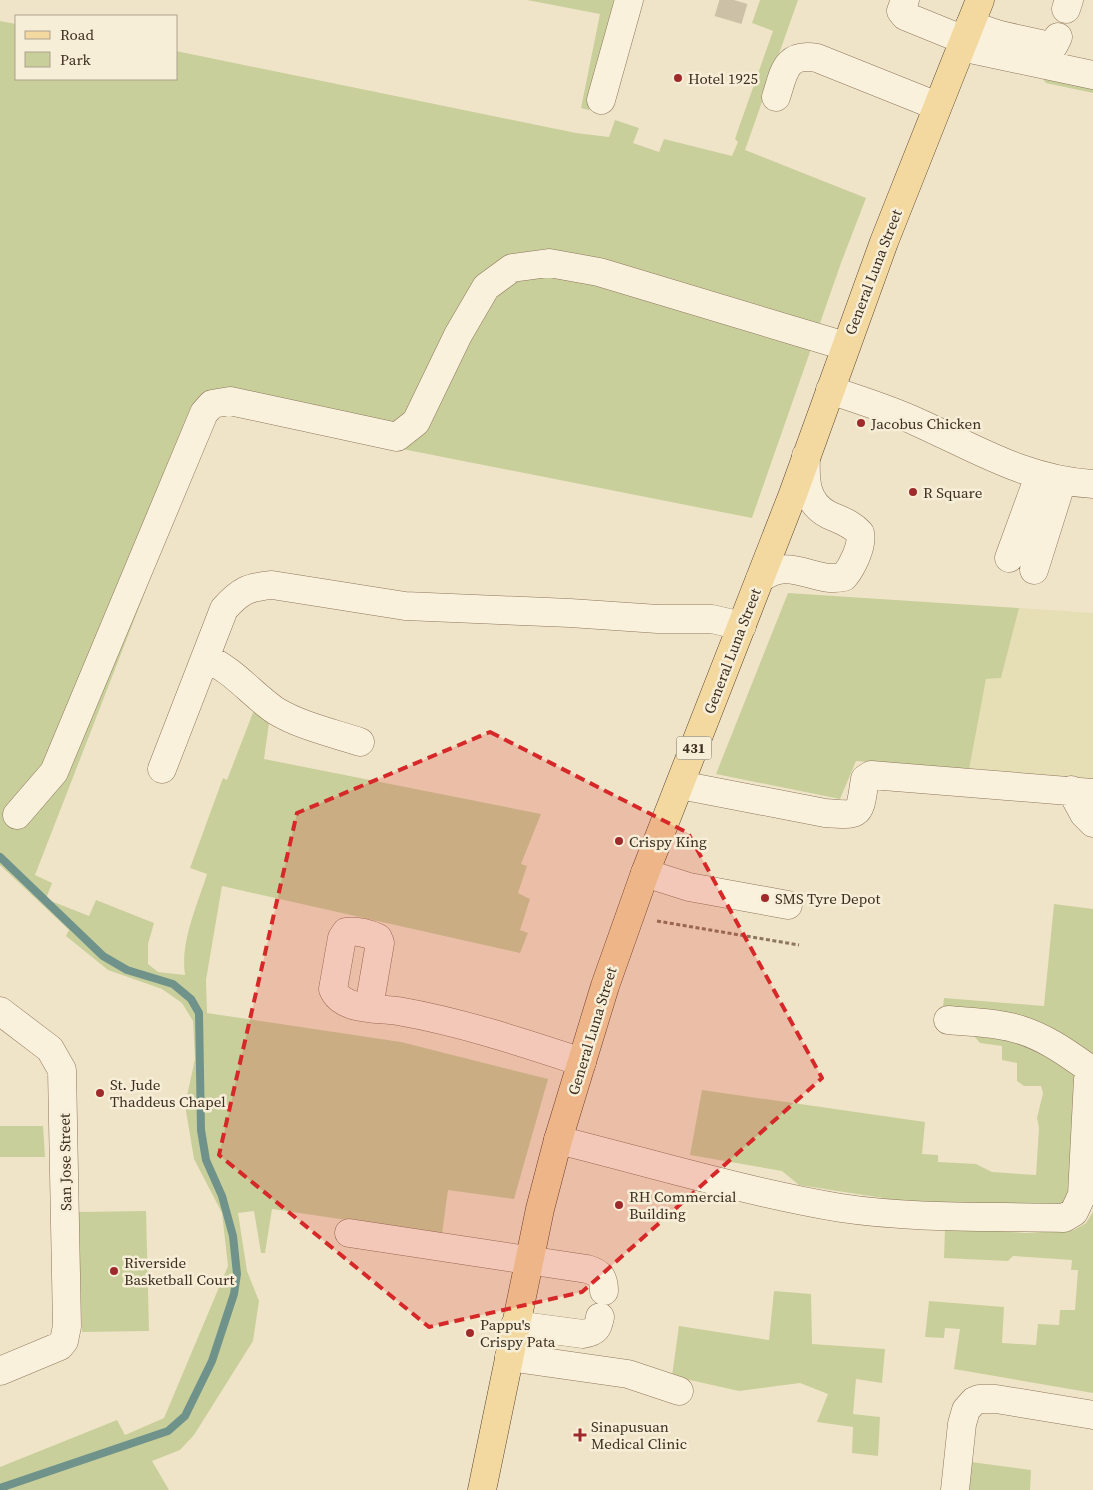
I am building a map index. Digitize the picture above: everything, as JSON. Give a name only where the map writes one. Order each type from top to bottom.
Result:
[{"type":"main road","name":"General Luna Street","points":[[482,1490],[528,1258],[558,1140],[629,916],[760,579],[845,346],[937,106],[980,0]]},
{"type":"street","points":[[601,100],[629,0]]},
{"type":"street","points":[[905,0],[902,10],[904,16],[965,37],[1093,75]]},
{"type":"street","points":[[965,37],[1000,35],[1050,46],[1054,45],[1058,37]]},
{"type":"street","points":[[776,97],[787,66],[796,57],[805,55],[817,58],[937,106]]},
{"type":"street","points":[[16,815],[54,772],[204,413],[212,404],[230,400],[397,437],[416,422],[458,335],[486,286],[512,268],[549,262],[599,272],[845,346]]},
{"type":"street","points":[[830,390],[914,420],[990,457],[1072,478]]},
{"type":"street","points":[[760,579],[768,573],[781,569],[797,570],[828,578],[844,577],[851,567],[861,542],[860,532],[856,528],[814,504],[807,492],[805,477],[806,456]]},
{"type":"street","points":[[1009,558],[1072,478]]},
{"type":"street","points":[[1034,570],[1072,478]]},
{"type":"street","points":[[162,769],[224,609],[238,594],[256,586],[272,585],[405,606],[570,612],[658,619],[712,619],[742,626]]},
{"type":"street","points":[[205,658],[234,673],[263,701],[279,712],[296,720],[360,742]]},
{"type":"street","points":[[680,784],[825,813],[849,815],[856,813],[860,808],[865,779],[871,775],[1082,792],[1084,814],[1093,823]]},
{"type":"street","points":[[645,873],[689,887],[788,905]]},
{"type":"street","points":[[369,1007],[472,1027],[582,1062]]},
{"type":"street","name":"San Jose Street","points":[[0,1011],[50,1049],[62,1070],[67,1326],[64,1341],[49,1352],[0,1371]]},
{"type":"street","points":[[558,1140],[773,1194],[841,1208],[894,1214],[1064,1218],[1074,1212],[1082,1195],[1088,1083],[1092,1070],[1056,1046],[1024,1031],[1008,1026],[948,1020]]},
{"type":"street","points":[[349,1233],[528,1258],[597,1272],[602,1277],[602,1304],[598,1328],[593,1333],[583,1334],[515,1325]]},
{"type":"street","points":[[509,1357],[628,1374],[679,1391]]},
{"type":"street","points":[[955,1490],[962,1424],[966,1410],[979,1399],[996,1399],[1093,1415]]},
{"type":"path","points":[[629,916],[799,945]]},
{"type":"highlighted area","points":[[490,732],[688,833],[822,1078],[582,1292],[429,1327],[219,1155],[297,813]]},
{"type":"shaded area","points":[[1019,608],[1093,613],[1093,782],[969,770],[986,679],[1001,678]]},
{"type":"green space","points":[[527,0],[614,0],[589,110],[581,108],[600,14]]},
{"type":"green space","points":[[760,0],[798,0],[745,150],[866,198],[841,263],[752,518],[215,412],[35,875],[52,883],[46,899],[89,916],[96,900],[154,923],[148,944],[148,964],[158,972],[185,975],[184,962],[187,937],[207,874],[190,868],[223,778],[227,780],[254,710],[269,723],[264,759],[541,814],[521,864],[527,866],[518,893],[530,899],[520,930],[528,933],[520,953],[222,886],[206,980],[207,1013],[401,1042],[548,1079],[514,1199],[448,1190],[442,1234],[272,1209],[265,1253],[261,1253],[254,1211],[238,1213],[247,1271],[259,1301],[253,1341],[194,1435],[180,1450],[152,1461],[169,1490],[0,1490],[0,1467],[117,1420],[125,1435],[164,1418],[228,1266],[222,1213],[194,1159],[185,1105],[195,1059],[193,1021],[182,1003],[162,989],[108,970],[66,936],[69,930],[0,865],[0,21],[15,24],[15,80],[178,80],[178,51],[576,133],[609,137],[615,120],[639,128],[633,143],[659,152],[664,139],[732,156],[738,142],[735,139],[773,31],[752,23]]},
{"type":"green space","points":[[1042,78],[1093,80],[1093,93],[1046,83]]},
{"type":"green space","points":[[788,593],[1019,608],[1001,678],[986,679],[969,770],[856,761],[840,799],[716,774]]},
{"type":"green space","points":[[1054,904],[1093,909],[1093,1053],[1088,1054],[1068,1206],[915,1203],[799,1185],[782,1171],[690,1155],[702,1090],[925,1122],[922,1154],[938,1155],[938,1162],[976,1164],[992,1172],[1036,1175],[1039,1128],[1037,1118],[1043,1093],[1041,1086],[1024,1086],[1017,1081],[1017,1063],[1002,1060],[1002,1046],[980,1043],[974,1036],[941,1024],[944,998],[1044,1006]]},
{"type":"green space","points":[[0,1126],[43,1126],[45,1157],[0,1157]]},
{"type":"green space","name":"Riverside Basketball Court","points":[[146,1211],[149,1331],[82,1332],[78,1212]]},
{"type":"green space","points":[[1093,1212],[1093,1393],[954,1369],[960,1329],[945,1328],[944,1338],[925,1337],[929,1301],[1004,1307],[1002,1343],[1036,1345],[1038,1324],[1059,1325],[1060,1310],[1075,1310],[1078,1270],[1071,1270],[1072,1260],[1013,1256],[1008,1261],[944,1258],[945,1227],[1025,1233],[1074,1230],[1086,1223]]},
{"type":"green space","points":[[774,1291],[811,1294],[812,1344],[885,1349],[882,1383],[856,1379],[853,1414],[880,1417],[878,1456],[852,1453],[853,1427],[817,1422],[828,1394],[800,1383],[739,1391],[672,1376],[679,1326],[769,1340]]},
{"type":"green space","points":[[971,1462],[1031,1470],[1030,1490],[967,1490]]},
{"type":"waterway","points":[[0,857],[103,956],[127,970],[173,984],[191,999],[199,1013],[201,1130],[206,1160],[222,1196],[233,1236],[237,1274],[234,1294],[212,1361],[185,1416],[168,1431],[0,1488]]},
{"type":"tunnel","points":[[728,20],[734,0]]},
{"type":"place","name":"Hotel 1925","points":[[678,78]]},
{"type":"place","name":"Jacobus Chicken","points":[[861,423]]},
{"type":"place","name":"R Square","points":[[913,492]]},
{"type":"place","name":"Crispy King","points":[[619,841]]},
{"type":"place","name":"SMS Tyre Depot","points":[[765,898]]},
{"type":"place","name":"St. Jude Thaddeus Chapel","points":[[100,1093]]},
{"type":"place","name":"RH Commercial Building","points":[[619,1205]]},
{"type":"place","name":"Riverside Basketball Court","points":[[114,1271]]},
{"type":"place","name":"Pappu's Crispy Pata","points":[[470,1333]]},
{"type":"place","name":"Sinapusuan Medical Clinic","points":[[580,1435]]}]
